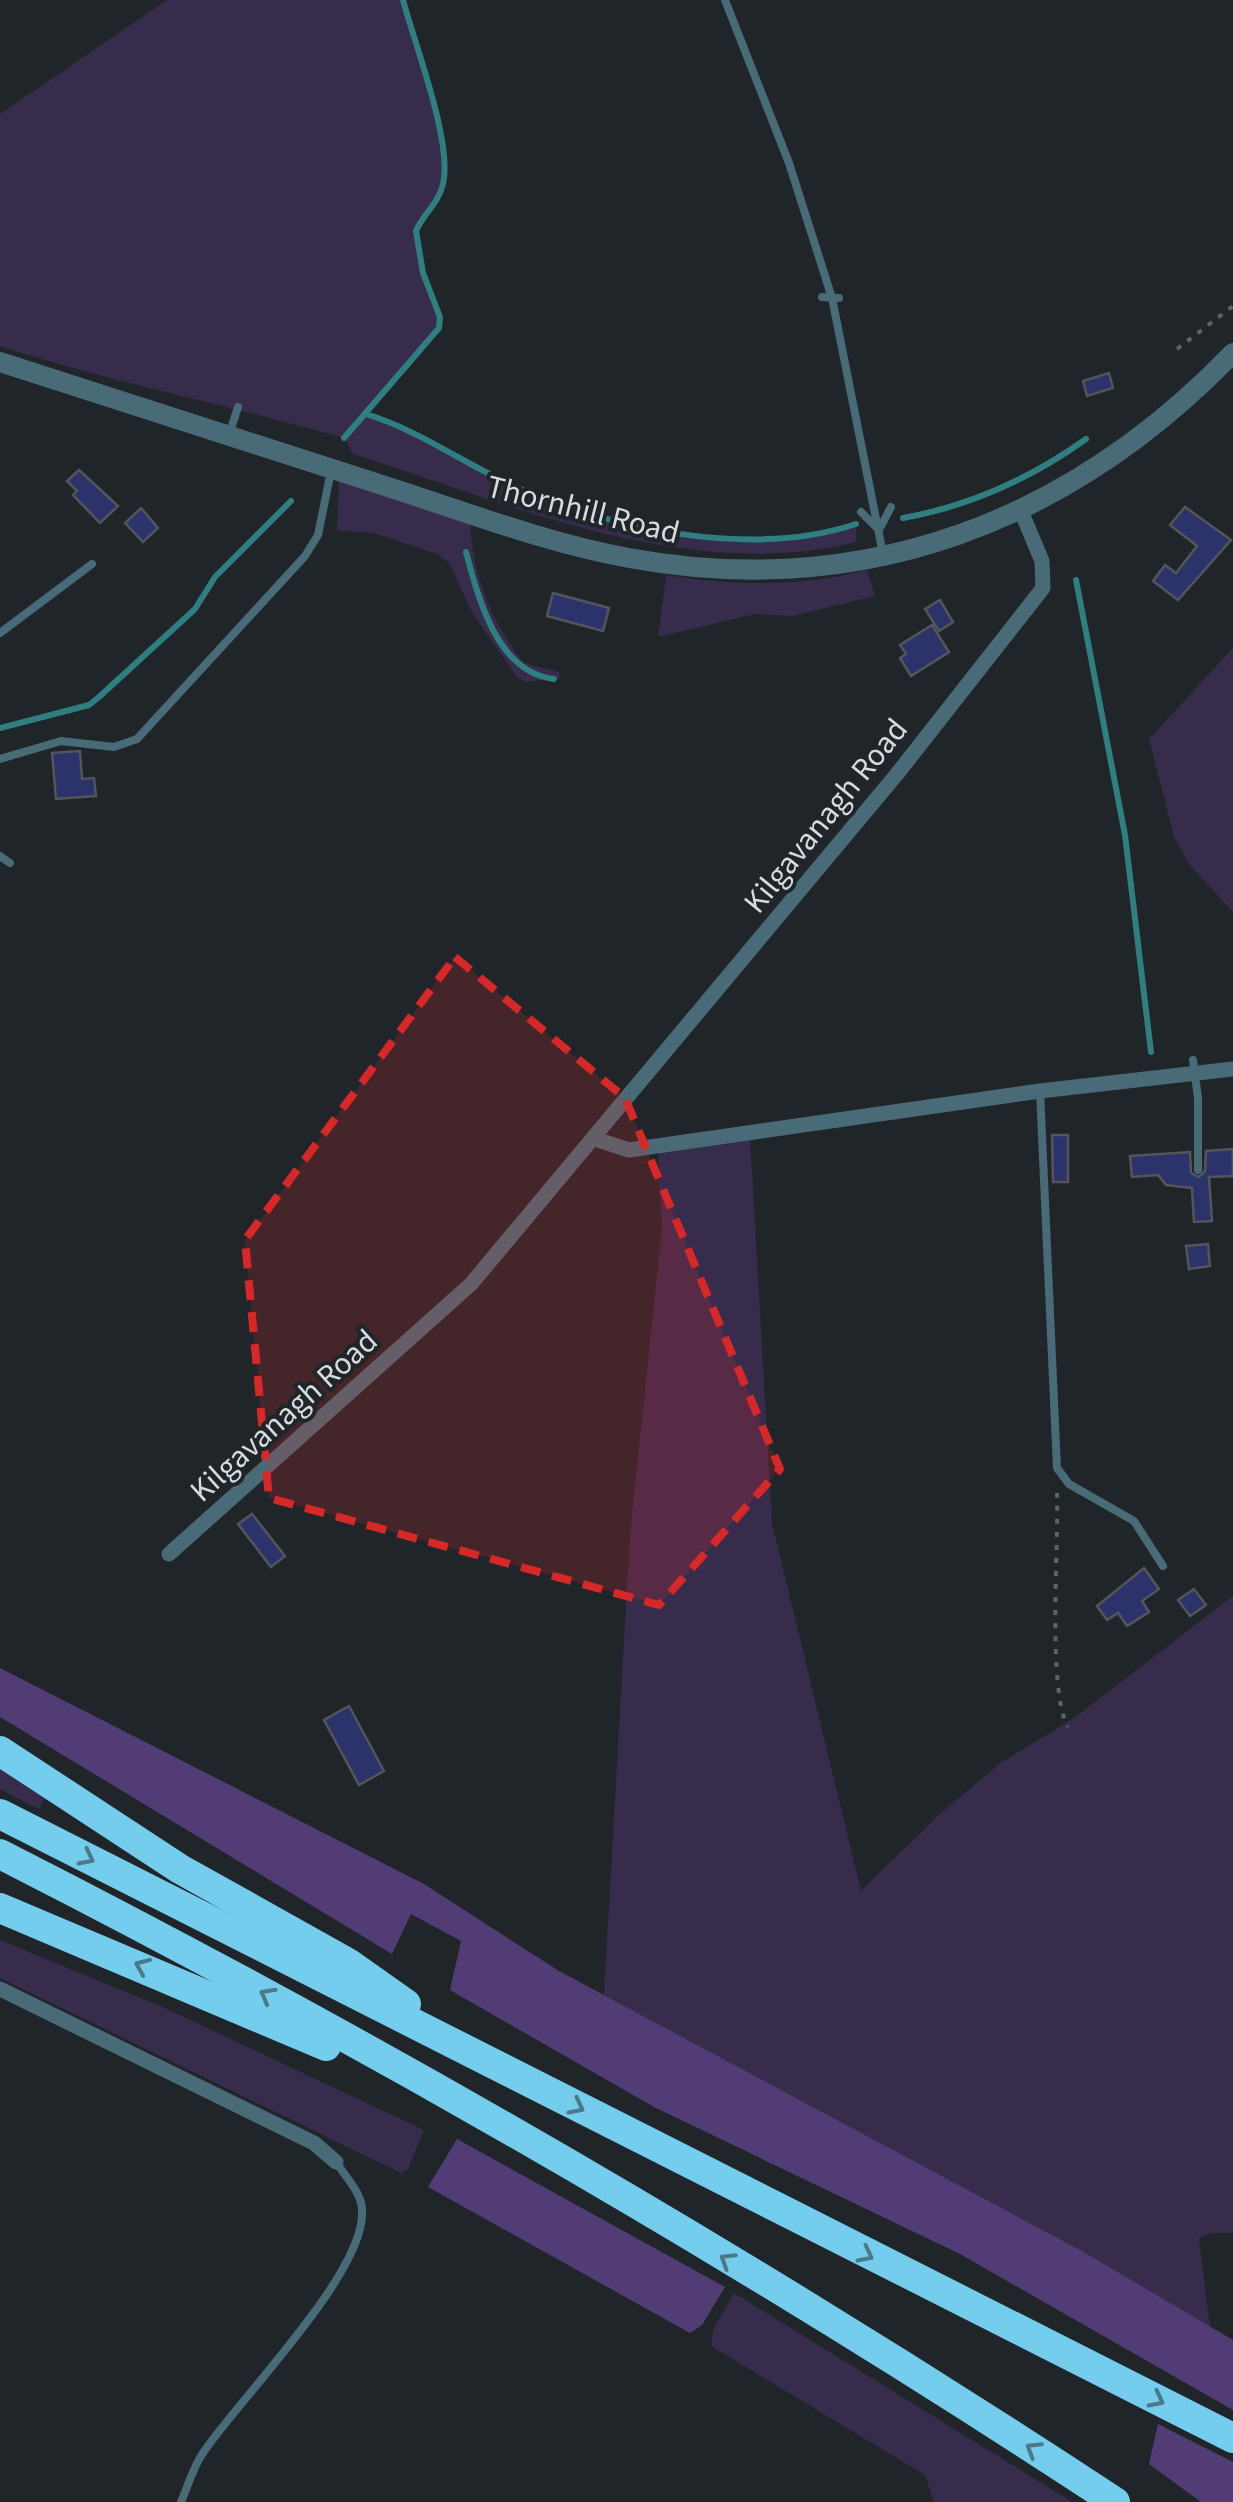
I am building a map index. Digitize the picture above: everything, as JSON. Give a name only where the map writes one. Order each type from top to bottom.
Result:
[{"type":"highway","points":[[0,1751],[180,1869],[348,1963],[490,2063]]},
{"type":"highway","points":[[0,1814],[1233,2438]]},
{"type":"highway","points":[[0,1854],[207,1961],[613,2190],[1115,2502]]},
{"type":"highway","points":[[0,1908],[444,2093]]},
{"type":"street","name":"Thornhill Road","points":[[0,362],[568,544],[643,560],[731,570],[807,570],[884,558],[1022,511],[1127,447],[1233,353]]},
{"type":"street","name":"Kilgavanagh Road","points":[[169,1554],[471,1284],[594,1139],[850,819],[1043,588],[1042,561],[1022,511]]},
{"type":"street","points":[[594,1139],[628,1150],[1194,1066],[1233,1069]]},
{"type":"street","points":[[0,1988],[314,2142],[336,2162]]},
{"type":"lane","points":[[726,0],[788,162],[831,298],[884,558]]},
{"type":"lane","points":[[228,436],[238,407]]},
{"type":"lane","points":[[0,759],[61,741],[114,747],[137,739],[305,556],[318,535],[331,469]]},
{"type":"lane","points":[[878,530],[891,508]]},
{"type":"lane","points":[[861,512],[878,530]]},
{"type":"lane","points":[[0,633],[92,564]]},
{"type":"lane","points":[[0,856],[10,863]]},
{"type":"lane","points":[[1194,1066],[1198,1170]]},
{"type":"lane","points":[[1040,1090],[1057,1468],[1069,1484],[1134,1521],[1163,1566]]},
{"type":"lane","points":[[181,2502],[202,2454],[286,2354],[354,2244],[363,2213],[360,2198],[336,2162]]},
{"type":"path","points":[[1177,350],[1233,306]]},
{"type":"path","points":[[1057,1468],[1058,1676],[1060,1708],[1068,1727]]},
{"type":"highlighted area","points":[[455,957],[625,1098],[780,1469],[659,1605],[269,1498],[245,1240]]},
{"type":"shaded area","points":[[167,0],[403,0],[443,149],[442,191],[416,229],[423,273],[440,317],[439,328],[366,414],[427,439],[525,491],[601,519],[688,536],[733,539],[818,533],[856,524],[856,542],[792,552],[728,553],[664,546],[601,532],[353,454],[344,438],[0,346],[0,114]]},
{"type":"shaded area","points":[[339,480],[470,523],[480,580],[502,631],[524,663],[559,672],[560,678],[525,682],[517,677],[473,614],[449,563],[437,554],[374,533],[337,530]]},
{"type":"shaded area","points":[[867,570],[875,596],[792,616],[755,614],[658,637],[666,575],[767,583],[818,580]]},
{"type":"shaded area","points":[[1233,648],[1233,912],[1189,864],[1174,837],[1149,739]]},
{"type":"shaded area","points":[[750,1137],[772,1523],[861,1891],[941,1813],[1002,1762],[1074,1718],[1233,1596],[1233,2233],[1211,2233],[1199,2239],[1210,2327],[1082,2251],[604,1995],[630,1534],[662,1228],[658,1152]]},
{"type":"shaded area","points":[[0,1668],[424,1884],[559,1971],[1082,2251],[1233,2340],[1233,2410],[960,2254],[654,2107],[450,1990],[461,1941],[411,1914],[392,1954],[0,1717]]},
{"type":"shaded area","points":[[0,1767],[46,1796],[39,1809],[0,1789]]},
{"type":"shaded area","points":[[0,1940],[167,2009],[424,2130],[408,2169],[401,2173],[0,1978]]},
{"type":"shaded area","points":[[457,2139],[725,2287],[702,2325],[690,2333],[428,2187]]},
{"type":"shaded area","points":[[734,2293],[1072,2502],[934,2502],[925,2475],[711,2346],[713,2330]]},
{"type":"shaded area","points":[[1158,2424],[1233,2462],[1233,2502],[1201,2502],[1149,2464]]},
{"type":"building","points":[[1109,373],[1113,388],[1087,396],[1083,381]]},
{"type":"building","points":[[79,470],[118,506],[100,523],[73,495],[77,491],[67,481]]},
{"type":"building","points":[[1185,507],[1231,540],[1178,600],[1153,581],[1165,565],[1176,573],[1197,546],[1170,525]]},
{"type":"building","points":[[141,508],[158,528],[143,542],[125,523]]},
{"type":"building","points":[[553,593],[609,608],[603,631],[547,616]]},
{"type":"building","points":[[940,600],[953,622],[939,631],[925,609]]},
{"type":"building","points":[[932,625],[949,652],[911,676],[900,658],[906,654],[900,645]]},
{"type":"building","points":[[80,751],[82,779],[94,778],[96,796],[56,799],[52,753]]},
{"type":"building","points":[[1052,1135],[1068,1135],[1068,1182],[1053,1182]]},
{"type":"building","points":[[1233,1149],[1233,1176],[1209,1177],[1212,1221],[1194,1222],[1192,1188],[1166,1185],[1158,1175],[1132,1177],[1130,1156],[1190,1152],[1191,1173],[1199,1177],[1205,1171],[1206,1151]]},
{"type":"building","points":[[1208,1244],[1210,1266],[1189,1269],[1186,1246]]},
{"type":"building","points":[[252,1514],[285,1556],[271,1567],[238,1524]]},
{"type":"building","points":[[1144,1568],[1159,1589],[1142,1601],[1149,1612],[1127,1626],[1118,1613],[1107,1620],[1097,1606]]},
{"type":"building","points":[[1194,1589],[1206,1605],[1190,1616],[1178,1600]]},
{"type":"building","points":[[349,1706],[384,1771],[359,1785],[324,1720]]},
{"type":"waterway","points":[[344,438],[439,328],[440,317],[423,273],[416,231],[441,191],[443,144],[403,0]]},
{"type":"waterway","points":[[366,414],[409,431],[532,494],[650,529],[692,536],[777,539],[856,524]]},
{"type":"waterway","points":[[903,518],[999,489],[1086,439]]},
{"type":"waterway","points":[[0,728],[89,705],[195,609],[215,577],[291,501]]},
{"type":"waterway","points":[[466,552],[493,631],[518,663],[534,674],[554,679]]},
{"type":"waterway","points":[[1076,580],[1125,835],[1151,1052]]}]
